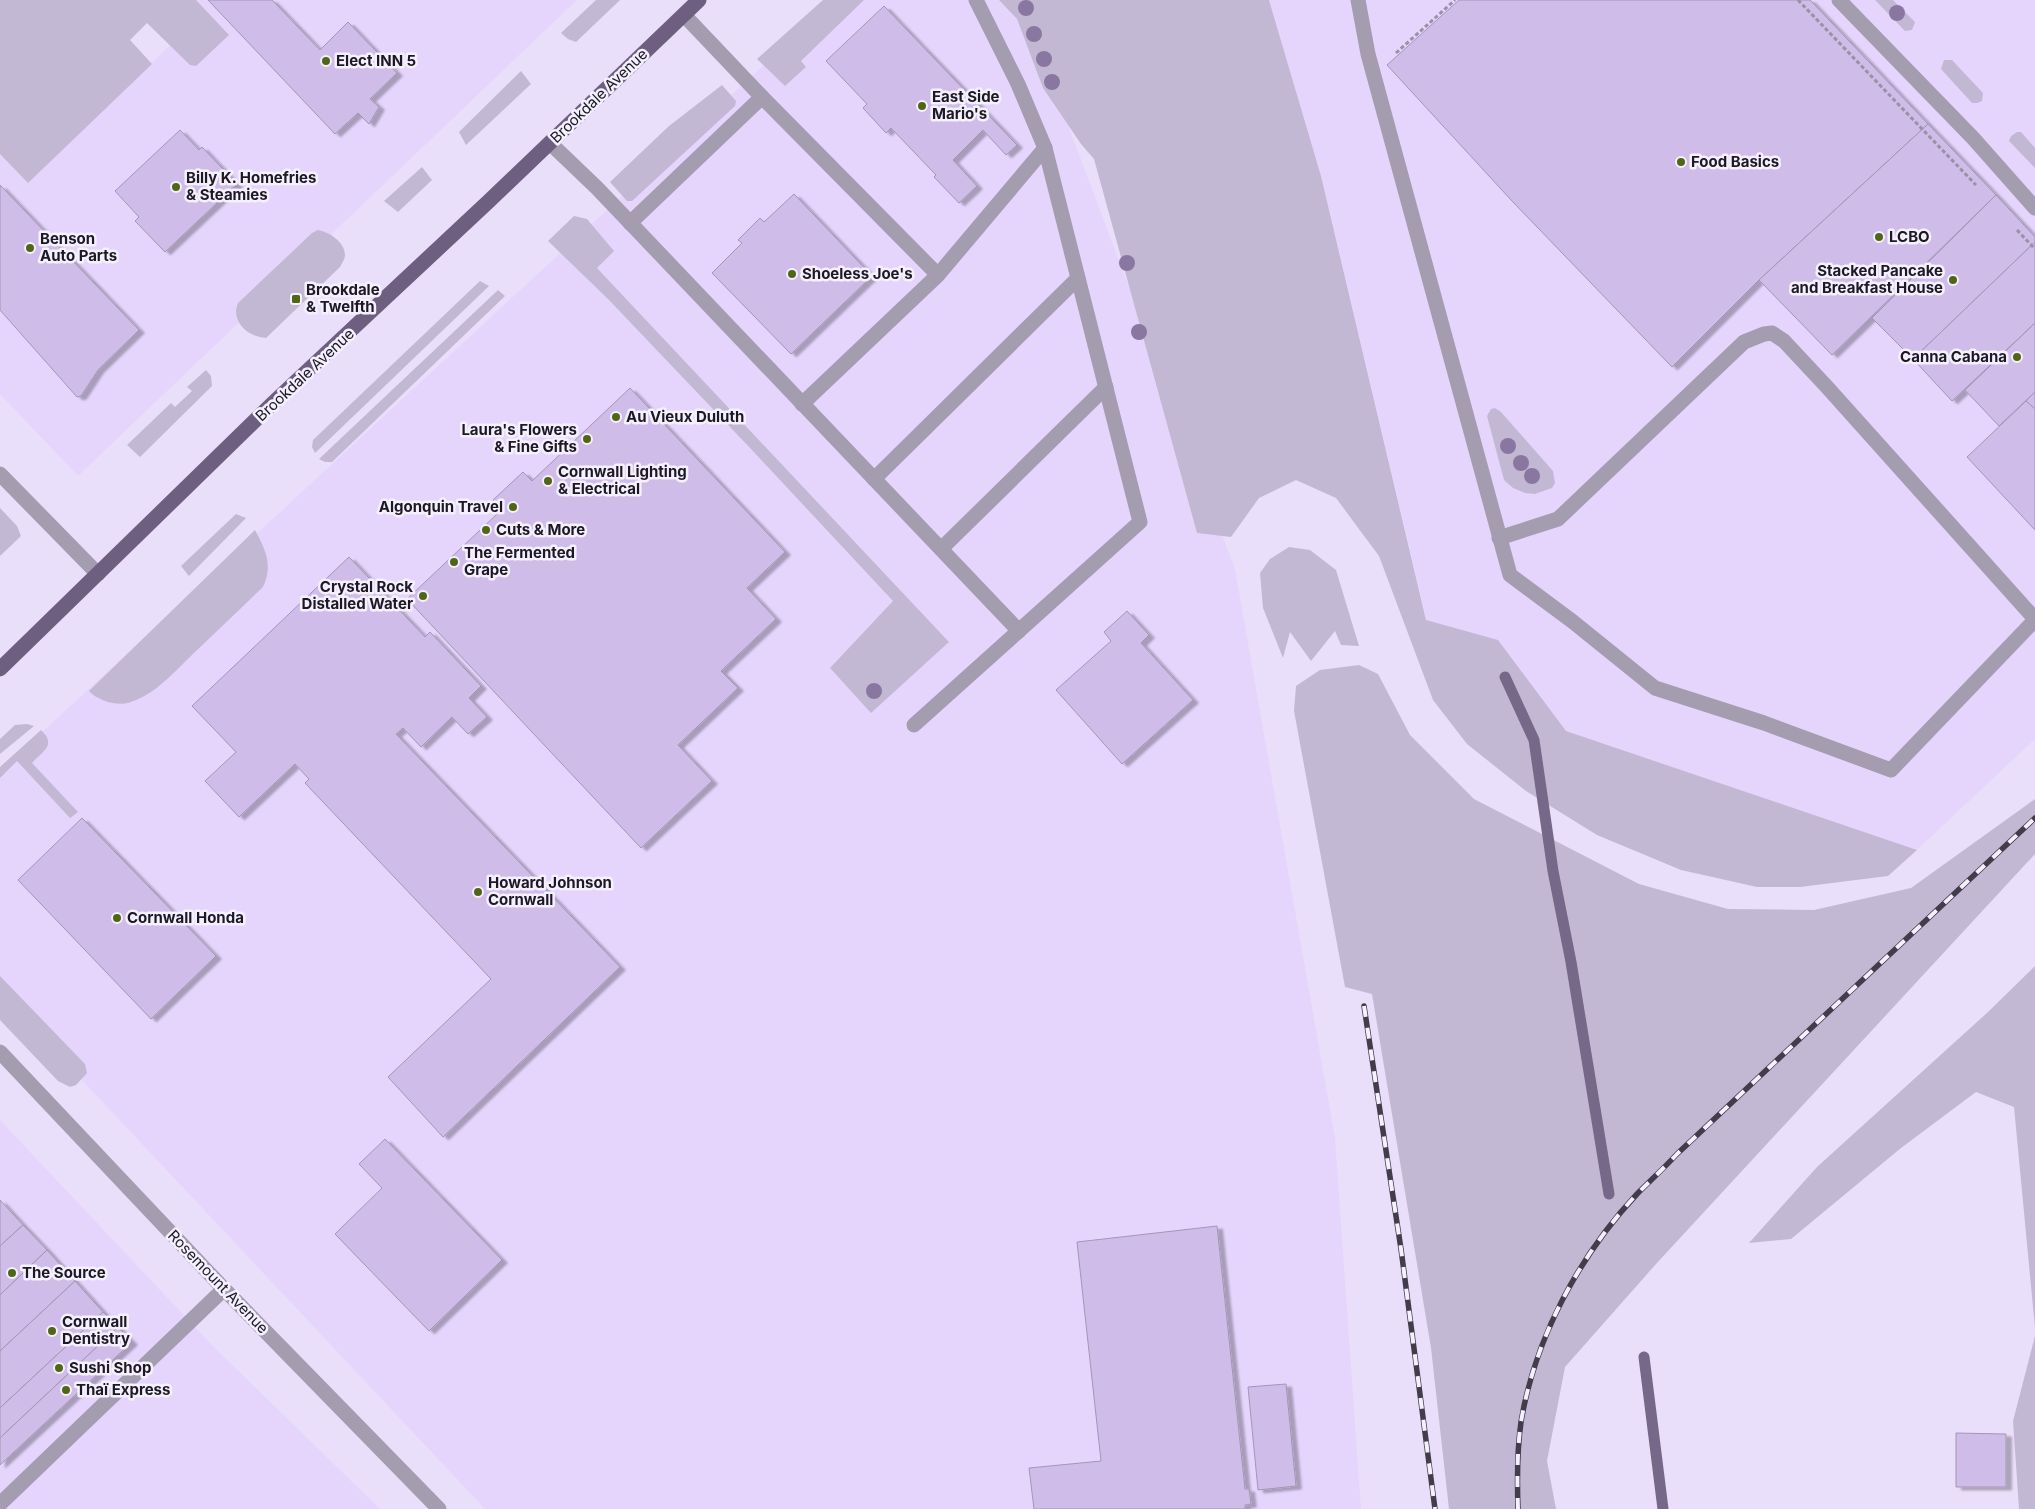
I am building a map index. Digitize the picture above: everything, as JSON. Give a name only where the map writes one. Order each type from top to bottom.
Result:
[{"type":"main road","name":"Brookdale Avenue","points":[[0,669],[274,402],[699,0]]},
{"type":"street","points":[[914,725],[1140,522],[1045,148],[1018,84],[976,0]]},
{"type":"street","points":[[1358,0],[1373,74],[1462,396],[1499,538],[1510,575],[1572,621],[1655,688],[1764,723],[1891,770],[2035,620],[1828,387],[1784,341],[1772,333],[1744,342],[1558,519],[1499,538]]},
{"type":"street","points":[[1839,0],[1973,138],[2035,208]]},
{"type":"street","points":[[684,15],[762,97],[938,275]]},
{"type":"street","points":[[630,223],[762,97]]},
{"type":"street","points":[[550,143],[630,223],[1019,631]]},
{"type":"street","points":[[802,404],[938,275],[1045,148]]},
{"type":"street","points":[[874,478],[1078,278]]},
{"type":"street","points":[[941,550],[1106,387]]},
{"type":"street","points":[[0,474],[98,574]]},
{"type":"street","name":"Rosemount Avenue","points":[[0,1052],[224,1289],[439,1509]]},
{"type":"street","points":[[0,1504],[224,1289]]},
{"type":"path","points":[[1373,74],[1455,0]]},
{"type":"path","points":[[1798,0],[1977,187]]},
{"type":"path","points":[[2016,228],[2035,249]]},
{"type":"shaded area","points":[[0,0],[196,0],[229,35],[196,66],[190,65],[147,23],[130,40],[152,64],[28,183],[0,154]]},
{"type":"shaded area","points":[[196,0],[577,0],[78,476],[0,394],[0,154],[28,182],[206,11]]},
{"type":"shaded area","points":[[596,0],[620,0],[576,42],[568,39],[561,33]]},
{"type":"shaded area","points":[[823,0],[864,0],[801,61],[806,67],[785,86],[757,59]]},
{"type":"shaded area","points":[[834,0],[1021,0],[1235,569],[1335,1138],[1361,1509],[485,1509],[0,993],[0,771]]},
{"type":"shaded area","points":[[999,0],[1269,0],[1321,176],[1426,620],[1498,640],[1566,731],[1917,850],[1888,876],[1800,887],[1757,887],[1681,870],[1597,835],[1526,791],[1467,744],[1433,700],[1379,556],[1336,498],[1296,480],[1259,498],[1231,537],[1197,533],[1094,159],[1081,144],[1043,88],[1017,19]]},
{"type":"shaded area","points":[[1269,0],[2035,0],[2035,739],[1917,850],[1444,693],[1321,176]]},
{"type":"shaded area","points":[[1875,0],[1893,0],[1915,22],[1912,30],[1905,31]]},
{"type":"shaded area","points":[[1944,60],[1952,60],[1983,93],[1982,101],[1972,103],[1941,69]]},
{"type":"shaded area","points":[[521,71],[531,84],[466,145],[459,132]]},
{"type":"shaded area","points":[[722,85],[736,101],[735,106],[632,201],[627,201],[610,182],[669,126]]},
{"type":"shaded area","points":[[2021,132],[2035,148],[2035,168],[2009,141],[2011,136]]},
{"type":"shaded area","points":[[422,167],[432,180],[398,212],[384,201]]},
{"type":"shaded area","points":[[574,216],[587,219],[614,251],[597,268],[949,642],[871,713],[830,668],[893,601],[608,299],[548,241]]},
{"type":"shaded area","points":[[318,230],[331,235],[342,246],[345,256],[340,267],[266,338],[253,335],[239,322],[236,310],[238,303],[312,233]]},
{"type":"shaded area","points":[[480,281],[489,286],[315,453],[312,447],[313,440]]},
{"type":"shaded area","points":[[498,290],[505,296],[332,462],[325,462],[319,459]]},
{"type":"shaded area","points":[[206,370],[211,376],[212,386],[140,457],[127,445],[171,403],[175,407],[192,391],[187,387]]},
{"type":"shaded area","points":[[1495,408],[1501,412],[1553,471],[1555,483],[1552,488],[1535,494],[1525,493],[1513,488],[1504,480],[1487,416],[1491,409]]},
{"type":"shaded area","points":[[0,508],[17,526],[21,536],[0,556]]},
{"type":"shaded area","points":[[236,514],[246,518],[189,576],[181,566]]},
{"type":"shaded area","points":[[255,530],[265,551],[268,565],[268,572],[263,587],[149,694],[131,702],[120,704],[98,698],[89,691]]},
{"type":"shaded area","points":[[1289,547],[1310,550],[1336,570],[1359,646],[1341,645],[1335,631],[1311,661],[1290,632],[1283,658],[1263,608],[1260,573],[1270,559]]},
{"type":"shaded area","points":[[1359,665],[1378,674],[1410,735],[1474,799],[1639,884],[1728,909],[1814,910],[1911,888],[2035,799],[2035,854],[1656,1264],[1565,1367],[1547,1461],[1556,1509],[1449,1509],[1431,1348],[1372,994],[1345,987],[1294,711],[1296,686],[1320,670]]},
{"type":"shaded area","points":[[27,724],[34,726],[0,754],[0,739],[15,725]]},
{"type":"shaded area","points":[[41,730],[48,740],[47,748],[32,763],[78,812],[70,818],[17,761],[0,778],[0,767]]},
{"type":"shaded area","points":[[2035,966],[2035,1328],[2014,1107],[1976,1092],[1901,1148],[1791,1239],[1749,1243],[1817,1167],[1988,1012]]},
{"type":"shaded area","points":[[0,976],[85,1064],[87,1073],[76,1085],[70,1087],[58,1081],[0,1020]]},
{"type":"shaded area","points":[[0,1120],[213,1346],[380,1509],[0,1509]]},
{"type":"shaded area","points":[[2035,1336],[2035,1509],[2019,1509],[2013,1421]]},
{"type":"building","name":"Elect INN 5","points":[[208,0],[272,0],[320,50],[348,22],[397,73],[370,99],[379,107],[369,124],[358,113],[335,134]]},
{"type":"building","name":"Food Basics","points":[[1459,0],[1810,0],[1928,124],[1759,280],[1672,367],[1512,201],[1387,65]]},
{"type":"building","name":"East Side Mario's","points":[[884,6],[1017,145],[1006,155],[983,130],[953,160],[977,186],[959,203],[934,177],[936,175],[891,128],[886,133],[863,108],[867,104],[826,61]]},
{"type":"building","name":"LCBO","points":[[1928,124],[1996,195],[1832,355],[1759,280]]},
{"type":"building","name":"Billy K. Homefries & Steamies","points":[[180,130],[199,150],[202,147],[237,184],[165,252],[135,221],[139,217],[115,191]]},
{"type":"building","name":"Benson Auto Parts","points":[[0,185],[139,330],[98,370],[81,396],[77,397],[0,310]]},
{"type":"building","name":"Shoeless Joe's","points":[[794,194],[872,276],[791,354],[712,273],[742,243],[738,240],[760,218],[764,222]]},
{"type":"building","name":"Stacked Pancake and Breakfast House","points":[[1996,195],[2035,237],[2035,242],[1913,359],[1872,318]]},
{"type":"building","points":[[2035,242],[2035,323],[1952,401],[1913,359]]},
{"type":"building","name":"Canna Cabana","points":[[2035,323],[2035,392],[1999,426],[1965,390]]},
{"type":"building","points":[[630,388],[785,552],[747,588],[776,619],[721,671],[738,688],[678,745],[712,781],[641,848],[407,599],[496,515],[500,508],[493,500],[523,472],[532,481]]},
{"type":"building","points":[[2035,392],[2035,409],[2026,401]]},
{"type":"building","points":[[2026,401],[2035,409],[2035,530],[1967,457]]},
{"type":"building","name":"Howard Johnson Cornwall","points":[[349,557],[425,637],[430,632],[481,686],[469,698],[487,717],[468,734],[452,717],[421,747],[403,728],[396,734],[620,967],[443,1137],[388,1077],[491,979],[305,783],[309,779],[295,764],[239,817],[205,781],[236,752],[192,706]]},
{"type":"building","points":[[1127,611],[1149,635],[1141,643],[1193,700],[1122,764],[1056,690],[1111,641],[1104,632]]},
{"type":"building","name":"Cornwall Honda","points":[[82,818],[216,956],[151,1019],[18,880]]},
{"type":"building","points":[[385,1139],[502,1260],[429,1331],[335,1234],[382,1188],[359,1164]]},
{"type":"building","points":[[0,1200],[23,1225],[0,1246]]},
{"type":"building","name":"The Source","points":[[23,1225],[47,1250],[0,1295],[0,1246]]},
{"type":"building","points":[[1217,1226],[1245,1489],[1249,1489],[1251,1504],[1245,1505],[1245,1509],[1034,1509],[1029,1468],[1101,1461],[1077,1242]]},
{"type":"building","points":[[47,1250],[75,1281],[0,1351],[0,1295]]},
{"type":"building","name":"Cornwall Dentistry","points":[[75,1281],[103,1312],[0,1408],[0,1351]]},
{"type":"building","name":"Sushi Shop","points":[[103,1312],[118,1327],[0,1438],[0,1408]]},
{"type":"building","name":"Thaï Express","points":[[118,1327],[132,1342],[0,1465],[0,1438]]},
{"type":"building","points":[[1286,1384],[1296,1486],[1258,1490],[1248,1387]]},
{"type":"building","points":[[1956,1433],[2006,1434],[2006,1487],[1956,1487]]},
{"type":"waterway","points":[[1505,677],[1534,740],[1553,871],[1571,962],[1609,1194]]},
{"type":"waterway","points":[[1644,1357],[1663,1509]]},
{"type":"railway","points":[[1518,1509],[1517,1476],[1521,1422],[1537,1360],[1563,1300],[1578,1271],[1596,1244],[1637,1194],[1677,1154],[2035,818]]},
{"type":"railway","points":[[1364,1006],[1401,1249],[1435,1509]]},
{"type":"place","name":"Elect INN 5","points":[[326,61]]},
{"type":"place","name":"East Side Mario's","points":[[922,106]]},
{"type":"place","name":"Food Basics","points":[[1681,162]]},
{"type":"place","name":"Billy K. Homefries & Steamies","points":[[176,187]]},
{"type":"place","name":"LCBO","points":[[1879,237]]},
{"type":"place","name":"Benson Auto Parts","points":[[30,248]]},
{"type":"place","name":"Shoeless Joe's","points":[[792,274]]},
{"type":"place","name":"Stacked Pancake and Breakfast House","points":[[1953,280]]},
{"type":"place","name":"Brookdale & Twelfth","points":[[296,299]]},
{"type":"place","name":"Canna Cabana","points":[[2017,357]]},
{"type":"place","name":"Au Vieux Duluth","points":[[616,417]]},
{"type":"place","name":"Laura's Flowers & Fine Gifts","points":[[587,439]]},
{"type":"place","name":"Cornwall Lighting & Electrical","points":[[548,481]]},
{"type":"place","name":"Algonquin Travel","points":[[513,507]]},
{"type":"place","name":"Cuts & More","points":[[486,530]]},
{"type":"place","name":"The Fermented Grape","points":[[454,562]]},
{"type":"place","name":"Crystal Rock Distalled Water","points":[[423,596]]},
{"type":"place","name":"Howard Johnson Cornwall","points":[[478,892]]},
{"type":"place","name":"Cornwall Honda","points":[[117,918]]},
{"type":"place","name":"The Source","points":[[12,1273]]},
{"type":"place","name":"Cornwall Dentistry","points":[[52,1331]]},
{"type":"place","name":"Sushi Shop","points":[[59,1368]]},
{"type":"place","name":"Thaï Express","points":[[66,1390]]}]
